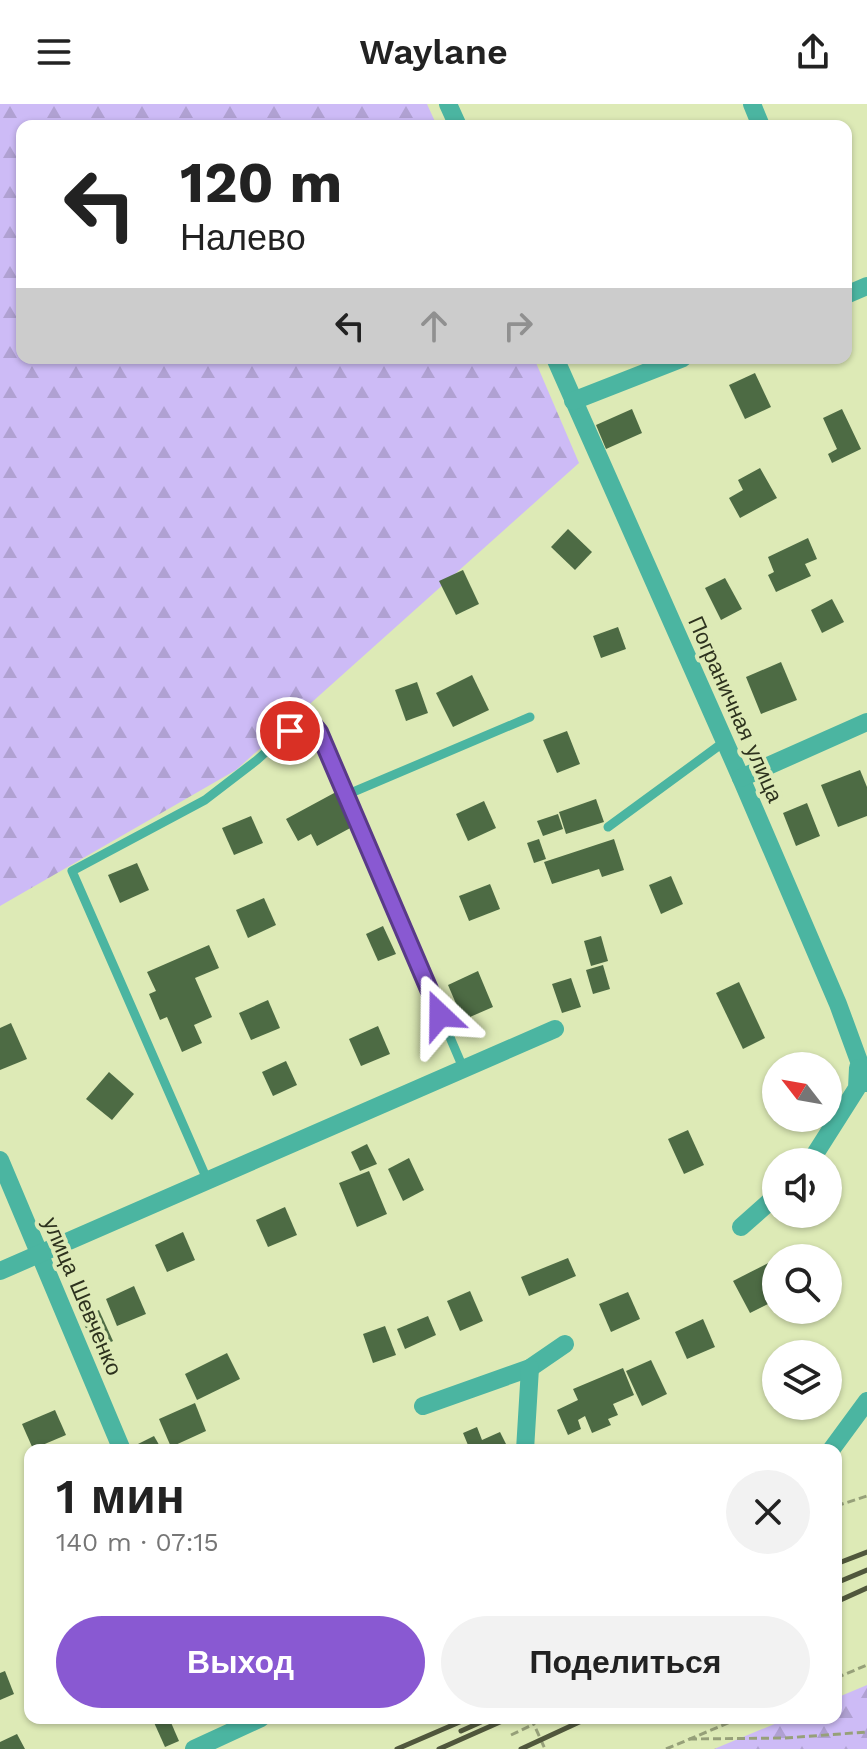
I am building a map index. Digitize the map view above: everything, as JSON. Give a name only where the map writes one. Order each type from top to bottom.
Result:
[{"type":"street","name":"Пограничная улица","points":[[558,364],[863,1060],[867,1083]]},
{"type":"street","points":[[573,401],[668,364]]},
{"type":"street","points":[[741,778],[867,722]]},
{"type":"street","points":[[0,1271],[555,1029]]},
{"type":"street","points":[[819,1148],[857,1088],[863,1060]]},
{"type":"street","name":"улица Шевченко","points":[[0,1160],[119,1444]]},
{"type":"street","points":[[741,1227],[762,1208]]},
{"type":"street","points":[[423,1406],[530,1368],[565,1344]]},
{"type":"street","points":[[525,1444],[530,1368]]},
{"type":"street","points":[[835,1444],[867,1401]]},
{"type":"street","points":[[194,1749],[235,1724]]},
{"type":"lane","points":[[206,1177],[72,871],[205,800],[257,760],[306,716],[319,732],[464,1070]]},
{"type":"lane","points":[[346,795],[530,717]]},
{"type":"lane","points":[[608,827],[724,742]]},
{"type":"path","points":[[842,1504],[867,1496]]},
{"type":"path","points":[[842,1675],[867,1665]]},
{"type":"path","points":[[511,1735],[534,1724],[545,1749]]},
{"type":"path","points":[[666,1749],[725,1724]]},
{"type":"path","points":[[689,1739],[785,1738],[867,1732]]},
{"type":"green space","points":[[0,104],[427,104],[434,120],[16,120],[16,364],[537,364],[579,463],[236,770],[0,906]]},
{"type":"green space","points":[[867,1685],[867,1749],[714,1749],[774,1724],[842,1724],[842,1695]]},
{"type":"building","points":[[755,373],[771,407],[745,419],[729,385]]},
{"type":"building","points":[[632,409],[642,433],[606,449],[596,425]]},
{"type":"building","points":[[842,409],[861,449],[832,463],[828,454],[837,449],[823,418]]},
{"type":"building","points":[[760,468],[777,498],[740,518],[729,498],[743,490],[738,480]]},
{"type":"building","points":[[568,529],[592,552],[575,570],[551,547]]},
{"type":"building","points":[[808,538],[817,559],[805,564],[811,576],[776,592],[768,575],[774,572],[768,557]]},
{"type":"building","points":[[463,570],[479,604],[456,615],[439,581]]},
{"type":"building","points":[[725,578],[742,609],[721,620],[705,588]]},
{"type":"building","points":[[832,599],[844,622],[822,633],[811,610]]},
{"type":"building","points":[[618,627],[626,649],[601,658],[593,636]]},
{"type":"building","points":[[781,662],[797,700],[761,714],[746,677]]},
{"type":"building","points":[[472,675],[489,710],[453,727],[436,693]]},
{"type":"building","points":[[417,682],[428,713],[406,721],[395,690]]},
{"type":"building","points":[[567,731],[580,764],[557,773],[543,740]]},
{"type":"building","points":[[860,770],[867,787],[867,816],[838,827],[821,785]]},
{"type":"building","points":[[336,792],[354,826],[317,846],[311,834],[298,841],[286,819]]},
{"type":"building","points":[[596,799],[604,822],[566,834],[559,812]]},
{"type":"building","points":[[484,801],[496,828],[468,841],[456,814]]},
{"type":"building","points":[[807,803],[820,836],[796,846],[783,813]]},
{"type":"building","points":[[558,814],[563,829],[543,836],[537,821]]},
{"type":"building","points":[[251,816],[263,843],[234,855],[222,828]]},
{"type":"building","points":[[539,839],[546,859],[534,863],[527,843]]},
{"type":"building","points":[[614,839],[624,870],[602,877],[599,869],[552,884],[544,862]]},
{"type":"building","points":[[137,863],[149,890],[120,903],[108,875]]},
{"type":"building","points":[[671,876],[683,904],[661,914],[649,885]]},
{"type":"building","points":[[490,884],[500,909],[469,921],[459,896]]},
{"type":"building","points":[[264,898],[276,925],[248,938],[236,910]]},
{"type":"building","points":[[383,926],[396,954],[378,961],[366,934]]},
{"type":"building","points":[[601,936],[608,961],[591,966],[584,941]]},
{"type":"building","points":[[209,945],[219,968],[195,978],[212,1017],[194,1025],[202,1043],[182,1052],[167,1017],[160,1020],[149,994],[156,991],[147,972]]},
{"type":"building","points":[[603,965],[610,989],[593,994],[586,970]]},
{"type":"building","points":[[478,971],[493,1007],[463,1020],[448,985]]},
{"type":"building","points":[[571,978],[581,1007],[562,1013],[552,984]]},
{"type":"building","points":[[739,982],[765,1038],[743,1049],[716,993]]},
{"type":"building","points":[[268,1000],[280,1028],[251,1040],[239,1013]]},
{"type":"building","points":[[11,1023],[27,1059],[0,1070],[0,1028]]},
{"type":"building","points":[[378,1026],[390,1054],[361,1066],[349,1039]]},
{"type":"building","points":[[286,1061],[297,1085],[273,1096],[262,1072]]},
{"type":"building","points":[[109,1072],[134,1094],[112,1120],[86,1099]]},
{"type":"building","points":[[688,1130],[704,1165],[684,1174],[668,1139]]},
{"type":"building","points":[[367,1144],[377,1164],[360,1171],[351,1152]]},
{"type":"building","points":[[409,1158],[424,1190],[403,1201],[388,1169]]},
{"type":"building","points":[[369,1171],[387,1214],[357,1227],[339,1183]]},
{"type":"building","points":[[285,1207],[297,1235],[268,1247],[256,1220]]},
{"type":"building","points":[[183,1232],[195,1260],[167,1272],[155,1245]]},
{"type":"building","points":[[568,1258],[576,1276],[529,1296],[521,1277]]},
{"type":"building","points":[[762,1266],[762,1307],[750,1313],[733,1281]]},
{"type":"building","points":[[134,1286],[146,1314],[117,1326],[106,1299]]},
{"type":"building","points":[[470,1291],[483,1321],[460,1331],[447,1301]]},
{"type":"building","points":[[628,1292],[640,1319],[611,1332],[599,1304]]},
{"type":"building","points":[[99,1310],[113,1341],[96,1349],[81,1318]]},
{"type":"building","points":[[428,1316],[436,1335],[405,1349],[397,1329]]},
{"type":"building","points":[[703,1319],[715,1347],[687,1359],[675,1332]]},
{"type":"building","points":[[385,1326],[396,1355],[373,1363],[363,1334]]},
{"type":"building","points":[[227,1353],[240,1379],[197,1400],[185,1374]]},
{"type":"building","points":[[651,1360],[667,1394],[642,1406],[626,1371]]},
{"type":"building","points":[[623,1368],[634,1395],[613,1404],[618,1415],[608,1419],[611,1425],[592,1433],[585,1416],[578,1420],[581,1429],[568,1435],[557,1410],[578,1400],[573,1389]]},
{"type":"building","points":[[195,1403],[206,1431],[178,1444],[170,1444],[159,1419]]},
{"type":"building","points":[[55,1410],[66,1435],[45,1444],[31,1444],[22,1424]]},
{"type":"building","points":[[477,1427],[482,1440],[500,1432],[506,1444],[468,1444],[463,1433]]},
{"type":"building","points":[[154,1436],[159,1444],[138,1444]]},
{"type":"building","points":[[5,1671],[14,1694],[0,1700],[0,1673]]},
{"type":"building","points":[[155,1724],[172,1724],[179,1741],[165,1747]]},
{"type":"building","points":[[17,1734],[25,1749],[0,1749],[0,1742]]},
{"type":"railway","points":[[842,1562],[867,1552]]},
{"type":"railway","points":[[842,1580],[867,1570]]},
{"type":"railway","points":[[842,1599],[867,1588]]},
{"type":"railway","points":[[397,1749],[455,1724]]},
{"type":"railway","points":[[461,1731],[477,1724]]},
{"type":"railway","points":[[439,1749],[495,1724]]},
{"type":"railway","points":[[521,1749],[575,1724]]},
{"type":"route","points":[[290,731],[306,716],[319,732],[440,1015]]}]
